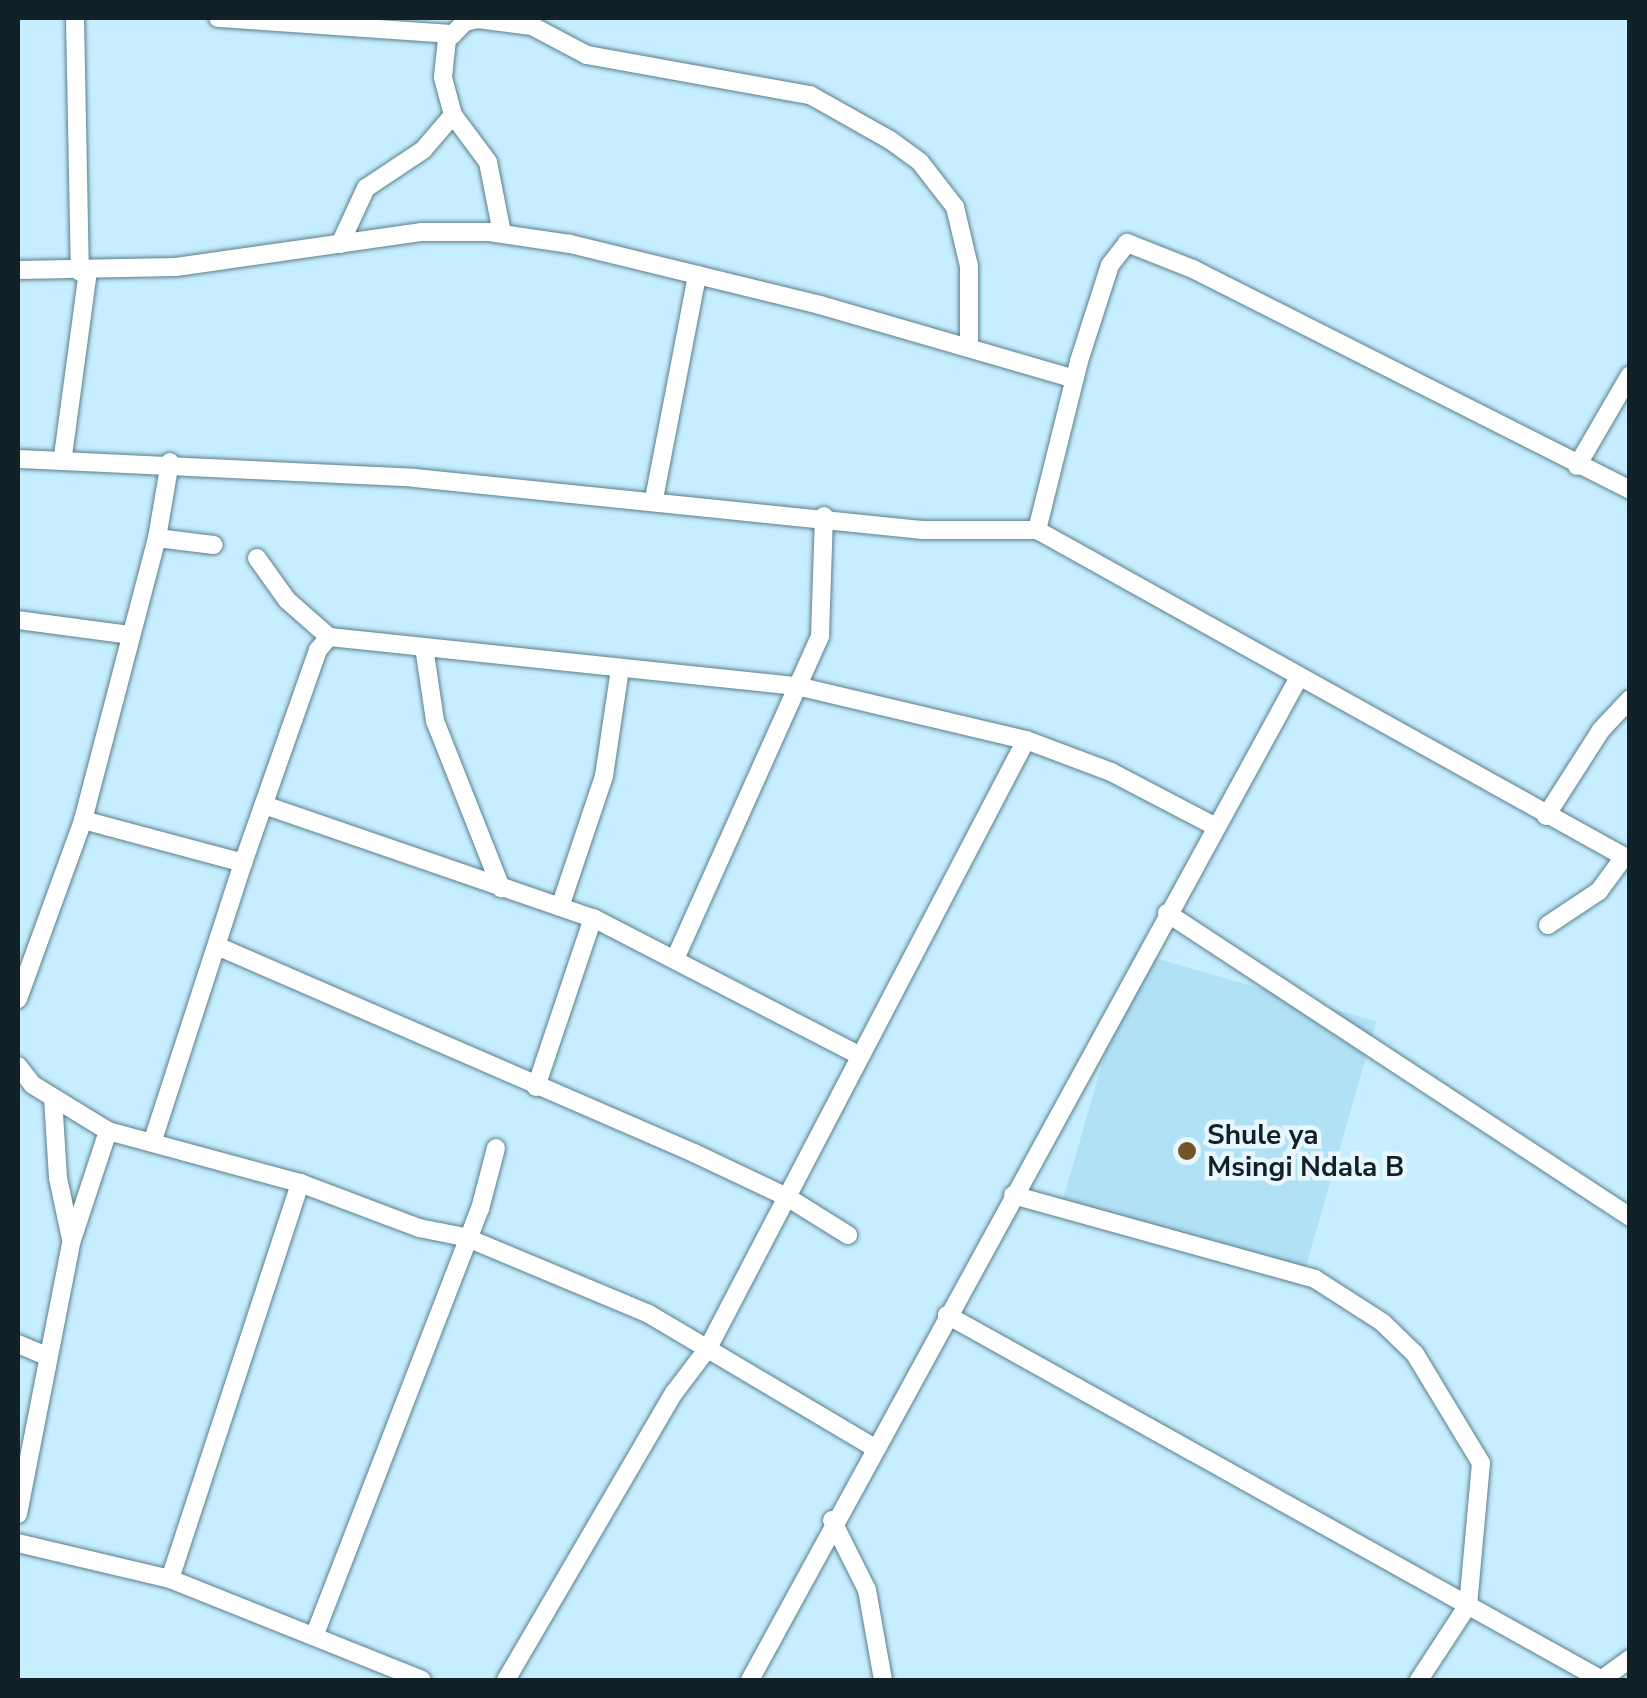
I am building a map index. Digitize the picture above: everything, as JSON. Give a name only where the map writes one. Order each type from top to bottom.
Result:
[{"type":"street","points":[[63,456],[84,272],[76,18]]},
{"type":"street","points":[[218,18],[453,34],[478,19],[532,26],[587,56],[810,95],[890,140],[920,162],[955,207],[969,266],[969,347]]},
{"type":"street","points":[[453,34],[442,77],[453,115],[488,162],[502,234]]},
{"type":"street","points":[[340,244],[366,188],[422,150],[453,115]]},
{"type":"street","points":[[18,270],[84,272],[436,231],[502,234],[698,275],[1074,379]]},
{"type":"street","points":[[1036,530],[1074,379],[1110,265],[1127,244],[1139,244],[1630,490]]},
{"type":"street","points":[[654,499],[698,275]]},
{"type":"street","points":[[1577,466],[1630,375]]},
{"type":"street","points":[[18,459],[63,456],[170,462],[654,499],[922,530],[1036,530],[1297,681],[1627,858],[1600,892],[1548,925]]},
{"type":"street","points":[[18,999],[82,820],[157,538],[170,462]]},
{"type":"street","points":[[675,959],[797,686],[825,610],[824,516]]},
{"type":"street","points":[[157,538],[214,545]]},
{"type":"street","points":[[257,558],[288,600],[329,637],[797,686],[1026,740],[1112,772],[1216,827]]},
{"type":"street","points":[[18,620],[130,635]]},
{"type":"street","points":[[153,1140],[243,862],[318,650],[329,637]]},
{"type":"street","points":[[424,648],[436,721],[501,888]]},
{"type":"street","points":[[560,907],[607,765],[620,668]]},
{"type":"street","points":[[750,1680],[832,1520],[1297,681]]},
{"type":"street","points":[[1546,816],[1601,730],[1630,699]]},
{"type":"street","points":[[506,1680],[664,1408],[708,1348],[1026,740]]},
{"type":"street","points":[[264,804],[593,918],[858,1055]]},
{"type":"street","points":[[82,820],[243,862]]},
{"type":"street","points":[[1168,913],[1630,1217]]},
{"type":"street","points":[[536,1086],[593,918]]},
{"type":"street","points":[[217,946],[787,1197],[848,1236]]},
{"type":"street","points":[[18,1066],[52,1098],[108,1132],[153,1140],[300,1183],[419,1228],[465,1237],[649,1314],[873,1447]]},
{"type":"street","points":[[52,1098],[58,1178],[72,1240]]},
{"type":"street","points":[[18,1514],[72,1240],[108,1132]]},
{"type":"street","points":[[315,1634],[465,1237],[484,1199],[496,1148]]},
{"type":"street","points":[[170,1579],[300,1183]]},
{"type":"street","points":[[1013,1195],[1315,1279],[1391,1330],[1415,1354],[1477,1448],[1468,1605],[1418,1680]]},
{"type":"street","points":[[947,1315],[1602,1680],[1630,1659]]},
{"type":"street","points":[[18,1344],[48,1356]]},
{"type":"street","points":[[832,1520],[868,1590],[883,1680]]},
{"type":"street","points":[[18,1544],[170,1579],[422,1680]]},
{"type":"shaded area","points":[[1134,952],[1376,1021],[1305,1271],[1062,1202]]},
{"type":"place","name":"Shule ya Msingi Ndala B","points":[[1187,1151]]}]
